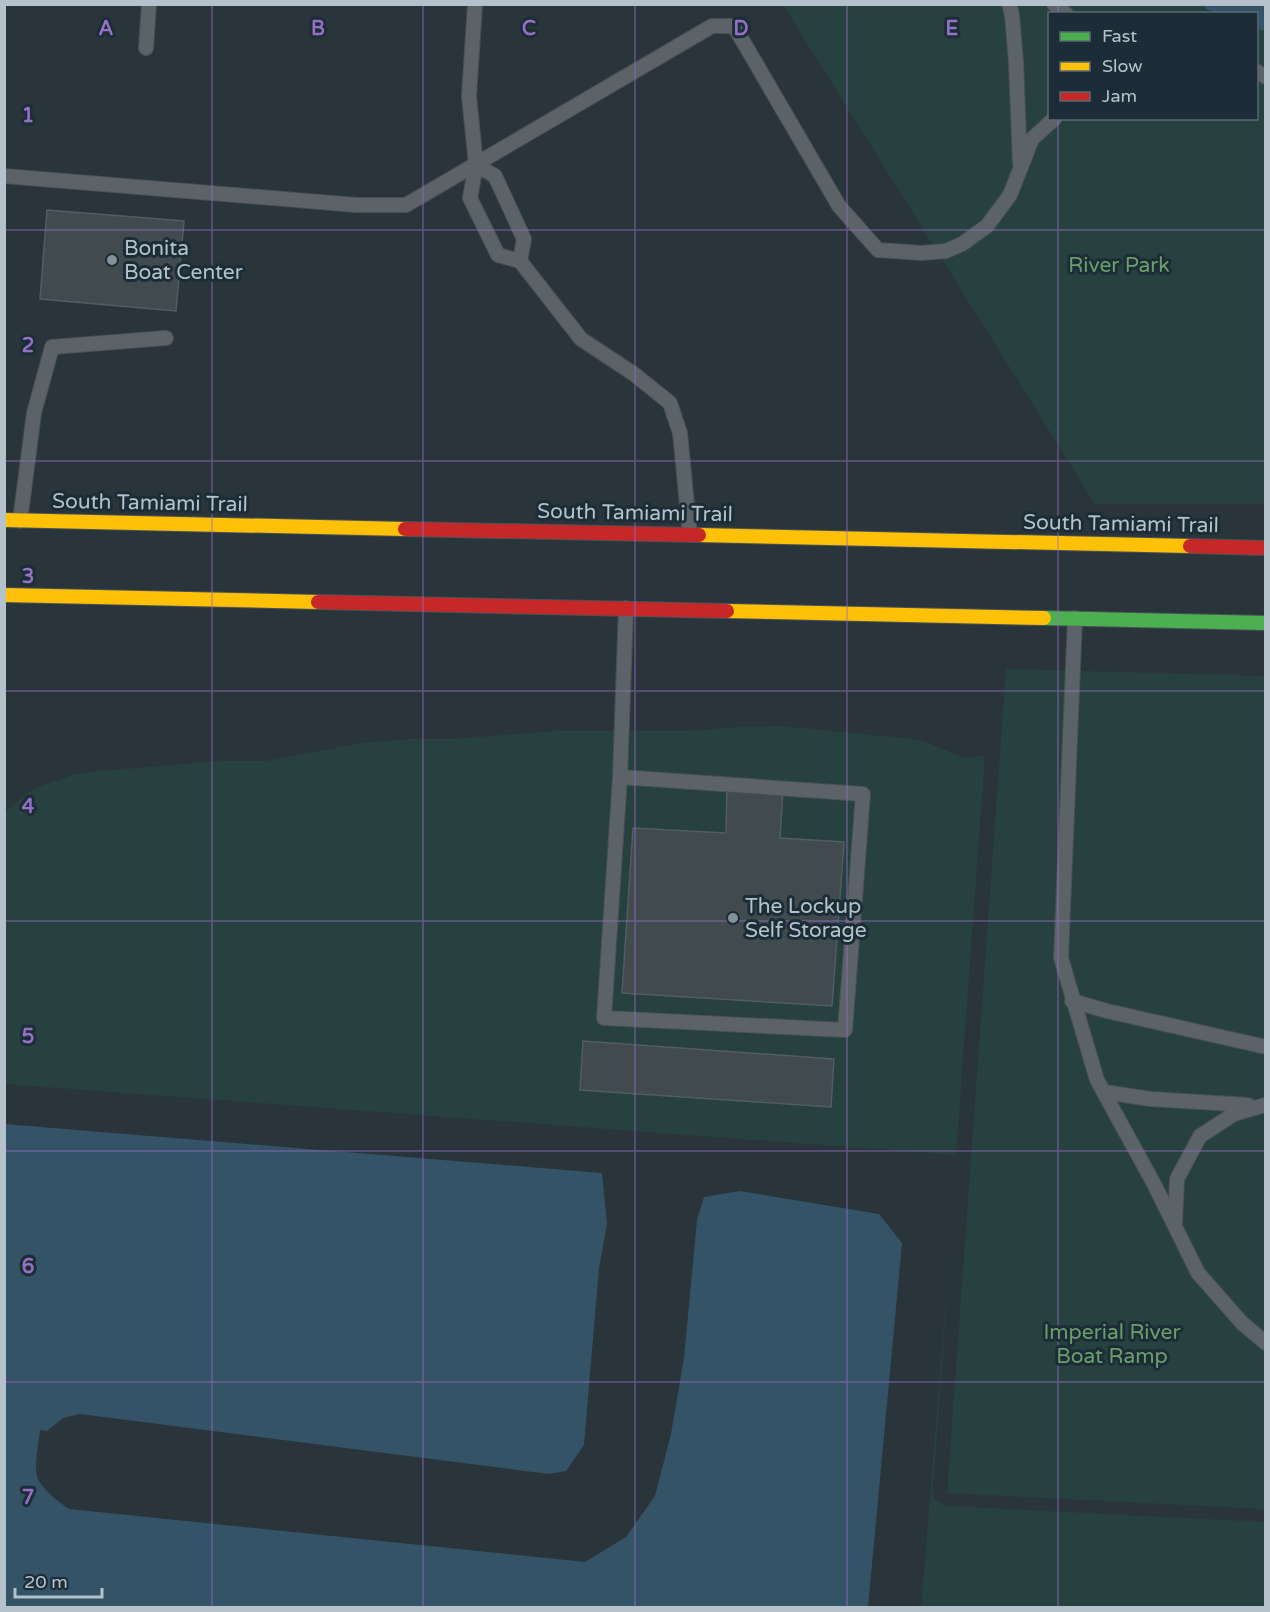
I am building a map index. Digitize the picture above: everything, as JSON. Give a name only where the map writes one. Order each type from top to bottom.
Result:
[{"type":"main road","name":"South Tamiami Trail","points":[[4,520],[1266,548]]},
{"type":"main road","points":[[4,595],[1266,623]]},
{"type":"lane","points":[[146,48],[149,4]]},
{"type":"lane","points":[[475,4],[469,96],[476,165],[470,198],[498,255],[520,261],[580,339],[634,374],[670,403],[680,433],[690,535]]},
{"type":"lane","points":[[1009,4],[1015,50],[1020,169]]},
{"type":"lane","points":[[4,176],[356,205],[406,205],[712,26],[734,26],[839,206],[878,250],[922,253],[946,251],[962,244],[987,226],[1010,195],[1032,139],[1053,120]]},
{"type":"lane","points":[[476,165],[495,176],[524,239],[520,261]]},
{"type":"lane","points":[[20,521],[34,413],[52,347],[166,338]]},
{"type":"lane","points":[[620,777],[863,794],[845,1030],[604,1018],[620,777],[626,609]]},
{"type":"lane","points":[[1075,618],[1061,958],[1072,1001],[1097,1080],[1198,1273],[1242,1323],[1266,1343]]},
{"type":"lane","points":[[1072,1001],[1118,1014],[1266,1047]]},
{"type":"lane","points":[[1104,1092],[1151,1099],[1266,1105]]},
{"type":"lane","points":[[1175,1226],[1177,1179],[1200,1136],[1234,1114],[1266,1105]]},
{"type":"green space","name":"River Park","points":[[783,5],[1265,5],[1265,504],[1095,504]]},
{"type":"green space","name":"Imperial River Boat Ramp","points":[[1006,669],[1265,676],[1265,1509],[947,1493]]},
{"type":"green space","points":[[782,726],[921,740],[964,758],[985,756],[956,1155],[5,1084],[5,812],[34,788],[76,774],[90,772],[221,761],[266,761],[362,743],[408,739],[453,739],[557,731],[692,731]]},
{"type":"green space","points":[[951,1238],[933,1492],[935,1500],[947,1506],[1265,1522],[1265,1607],[921,1607]]},
{"type":"water","points":[[1204,5],[1265,5],[1265,31],[1258,29],[1258,12],[1214,12],[1206,9]]},
{"type":"water","points":[[4,1124],[602,1173],[607,1224],[599,1268],[584,1445],[566,1471],[549,1474],[80,1414],[63,1418],[47,1431],[40,1430],[37,1455],[38,1479],[52,1496],[69,1509],[585,1562],[626,1537],[655,1496],[671,1434],[684,1358],[697,1220],[704,1197],[740,1191],[879,1214],[902,1243],[868,1607],[5,1607]]},
{"type":"building","name":"Bonita Boat Center","points":[[47,210],[184,221],[176,311],[40,299]]},
{"type":"building","name":"The Lockup Self Storage","points":[[727,786],[783,791],[780,838],[844,842],[832,1006],[622,993],[633,828],[726,833]]},
{"type":"building","points":[[583,1041],[834,1059],[831,1107],[580,1090]]},
{"type":"traffic: fast","points":[[1044,618],[1266,623]]},
{"type":"traffic: slow","points":[[4,520],[405,529]]},
{"type":"traffic: slow","points":[[699,535],[1190,546]]},
{"type":"traffic: slow","points":[[4,595],[318,602]]},
{"type":"traffic: slow","points":[[727,611],[1044,618]]},
{"type":"traffic: jam","points":[[405,529],[699,535]]},
{"type":"traffic: jam","points":[[1190,546],[1266,548]]},
{"type":"traffic: jam","points":[[318,602],[727,611]]},
{"type":"place","name":"Bonita Boat Center","points":[[112,260]]},
{"type":"place","name":"The Lockup Self Storage","points":[[733,918]]}]
